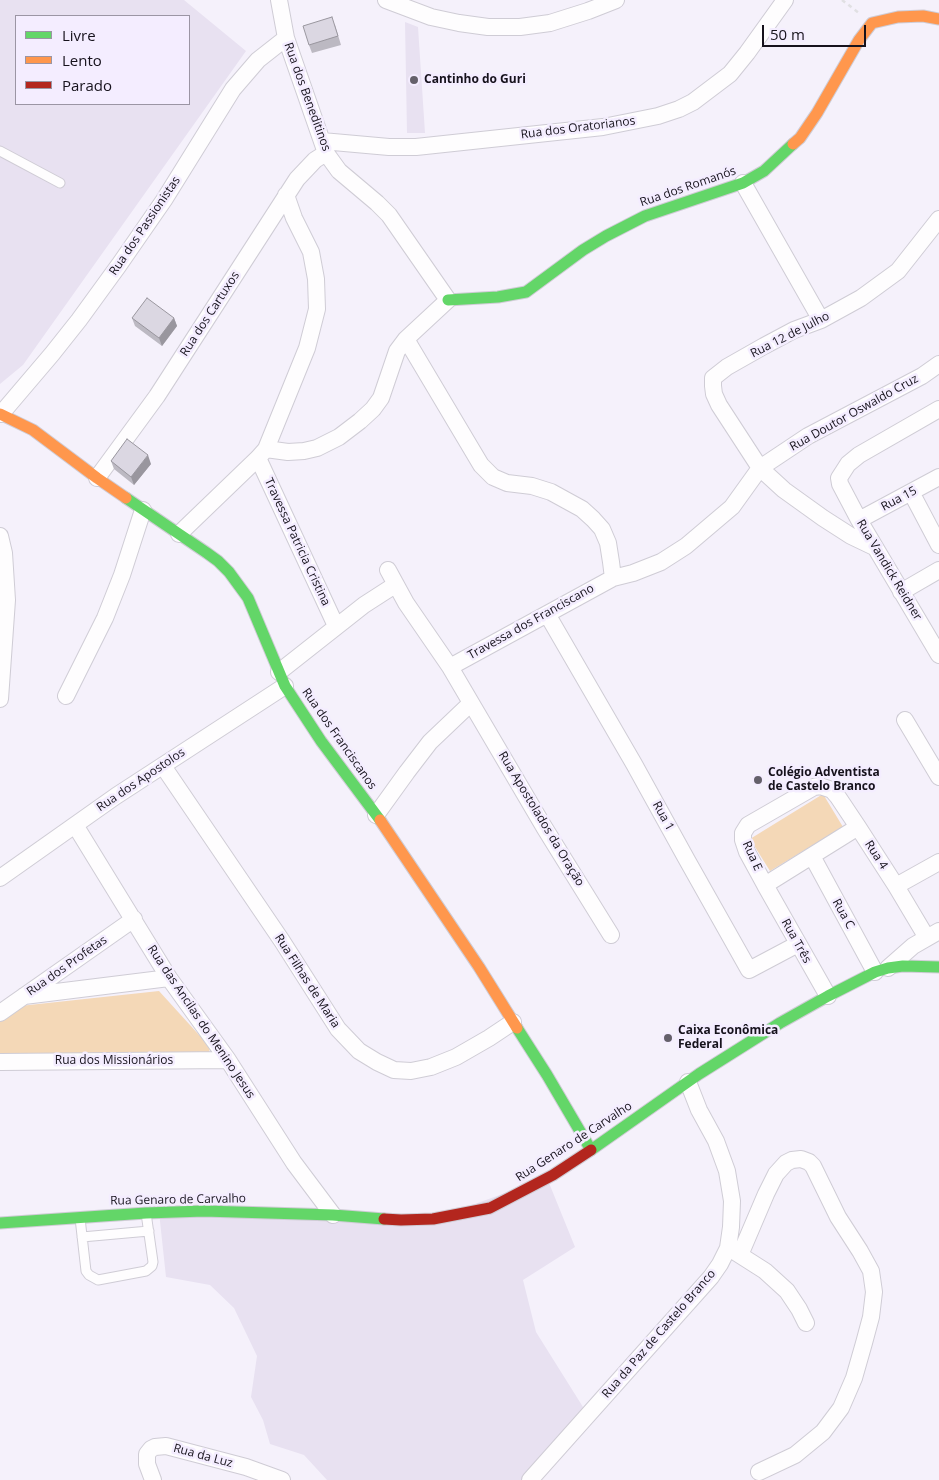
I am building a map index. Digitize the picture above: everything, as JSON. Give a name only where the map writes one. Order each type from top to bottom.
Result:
[{"type":"street","name":"Rua dos Beneditinos","points":[[279,0],[286,38],[324,147],[339,171],[378,203],[389,215],[448,300]]},
{"type":"street","points":[[386,0],[430,17],[488,27],[520,27],[550,23],[616,0]]},
{"type":"street","name":"Rua dos Oratorianos","points":[[324,147],[416,146],[603,127],[658,116],[679,109],[692,102],[730,74],[785,0]]},
{"type":"street","name":"Rua dos Romanós","points":[[448,300],[498,297],[526,292],[582,250],[645,216],[743,184],[764,171],[800,138],[817,113],[859,40],[872,23],[898,17],[923,16],[939,19]]},
{"type":"street","name":"Rua dos Passionistas","points":[[0,414],[52,354],[102,288],[164,200],[233,89],[258,60],[286,38]]},
{"type":"street","name":"Rua dos Cartuxos","points":[[97,478],[157,396],[286,195],[324,147]]},
{"type":"street","points":[[743,184],[821,320]]},
{"type":"street","points":[[178,534],[262,454],[307,348],[317,309],[316,279],[311,252],[294,218],[286,195]]},
{"type":"street","name":"Rua 12 de Julho","points":[[760,468],[719,404],[714,394],[713,378],[726,367],[794,330],[821,320],[861,298],[898,271],[939,219]]},
{"type":"street","points":[[262,454],[317,448],[340,437],[360,421],[373,409],[381,398],[397,351],[406,339],[448,300]]},
{"type":"street","points":[[406,339],[481,465],[493,477],[502,481],[532,486],[551,492],[582,509],[602,529],[608,543],[612,578]]},
{"type":"street","name":"Rua Doutor Oswaldo Cruz","points":[[760,468],[808,436],[922,376],[939,364]]},
{"type":"street","name":"Rua Vandick Reidner","points":[[937,645],[901,592],[874,546],[840,484],[839,478],[848,464],[859,455],[939,409]]},
{"type":"street","name":"Rua dos Franciscanos","points":[[0,414],[33,430],[97,478],[218,561],[229,572],[248,598],[282,679],[321,741],[376,815],[479,966],[591,1150]]},
{"type":"street","name":"Travessa Patricia Cristina","points":[[262,454],[336,626]]},
{"type":"street","points":[[760,468],[784,490],[817,514],[851,536],[874,546]]},
{"type":"street","name":"Travessa dos Franciscano","points":[[450,667],[612,578],[633,573],[661,562],[686,546],[732,507],[760,468]]},
{"type":"street","name":"Rua 15","points":[[859,520],[939,476]]},
{"type":"street","points":[[911,492],[939,545]]},
{"type":"street","points":[[66,696],[105,618],[122,575],[143,510]]},
{"type":"street","points":[[0,536],[4,553],[8,600],[0,699]]},
{"type":"street","name":"Rua Apostolados da Oração","points":[[388,570],[450,667],[544,827],[611,936]]},
{"type":"street","points":[[901,592],[939,570]]},
{"type":"street","name":"Rua dos Apostolos","points":[[0,878],[116,796],[163,766],[282,679],[336,626],[364,605],[396,585]]},
{"type":"street","name":"Rua 1","points":[[547,614],[634,764],[749,970],[798,944]]},
{"type":"street","points":[[376,815],[430,742],[471,703]]},
{"type":"street","points":[[905,720],[939,778]]},
{"type":"street","name":"Rua Filhas de Maria","points":[[163,766],[282,942],[338,1029],[359,1051],[394,1070],[431,1067],[456,1057],[513,1022]]},
{"type":"street","name":"Rua 4","points":[[814,787],[820,786],[832,790],[896,886],[933,935]]},
{"type":"street","name":"Rua E","points":[[814,787],[753,822],[745,829],[743,840],[747,852],[765,885],[858,827]]},
{"type":"street","name":"Rua das Ancilas do Menino Jesus","points":[[75,825],[169,978],[228,1060],[294,1163],[333,1215]]},
{"type":"street","name":"Rua C","points":[[812,856],[881,970]]},
{"type":"street","points":[[896,886],[939,862]]},
{"type":"street","name":"Rua Três","points":[[765,885],[828,996]]},
{"type":"street","name":"Rua dos Profetas","points":[[0,1013],[134,919]]},
{"type":"street","points":[[881,970],[913,946],[933,935]]},
{"type":"street","points":[[881,970],[903,966],[939,967]]},
{"type":"street","name":"Rua Genaro de Carvalho","points":[[0,1223],[204,1211],[333,1215],[401,1220],[433,1219],[490,1208],[553,1175],[688,1082],[780,1023],[828,996],[881,970]]},
{"type":"street","points":[[22,997],[169,978]]},
{"type":"street","name":"Rua dos Missionários","points":[[0,1062],[228,1060]]},
{"type":"street","name":"Rua da Paz de Castelo Branco","points":[[530,1480],[711,1277],[720,1264],[734,1252],[731,1227],[732,1201],[727,1171],[716,1141],[699,1110],[688,1082]]},
{"type":"street","points":[[759,1472],[795,1455],[823,1432],[837,1414],[854,1378],[871,1317],[874,1292],[871,1271],[838,1217],[813,1166],[801,1159],[786,1163],[776,1174],[734,1252],[764,1271],[787,1291],[806,1323]]},
{"type":"street","name":"Rua da Luz","points":[[152,1480],[147,1464],[148,1454],[155,1447],[166,1446],[246,1467],[282,1480]]},
{"type":"lane","points":[[0,151],[60,184]]},
{"type":"lane","points":[[80,1217],[86,1271],[98,1280],[149,1269],[153,1262],[146,1213]]},
{"type":"lane","points":[[82,1238],[149,1230]]},
{"type":"shaded area","points":[[0,0],[184,0],[246,51],[23,365],[0,384]]},
{"type":"shaded area","name":"Cantinho do Guri","points":[[405,22],[418,27],[425,133],[407,133]]},
{"type":"shaded area","points":[[823,794],[843,827],[770,871],[750,839]]},
{"type":"shaded area","points":[[159,991],[210,1047],[209,1053],[0,1056],[0,1021],[20,1006]]},
{"type":"shaded area","points":[[547,1178],[575,1247],[523,1280],[536,1332],[588,1415],[525,1480],[327,1480],[304,1455],[270,1444],[263,1420],[251,1397],[257,1356],[234,1308],[210,1285],[166,1277],[159,1212],[433,1219]]},
{"type":"building","points":[[332,17],[338,36],[309,45],[303,26]]},
{"type":"building","points":[[147,298],[174,318],[159,338],[132,318]]},
{"type":"building","points":[[127,439],[148,455],[131,477],[111,461]]},
{"type":"traffic: fast","points":[[448,300],[498,297],[526,292],[583,250],[606,236],[645,216],[743,183],[764,171],[793,144]]},
{"type":"traffic: fast","points":[[126,498],[207,553],[229,572],[248,598],[285,686],[321,741],[380,820]]},
{"type":"traffic: fast","points":[[591,1150],[699,1074],[780,1023],[828,996],[875,972],[888,968],[903,966],[939,967]]},
{"type":"traffic: fast","points":[[517,1028],[591,1150]]},
{"type":"traffic: fast","points":[[0,1223],[204,1211],[333,1215],[384,1219]]},
{"type":"traffic: slow","points":[[793,144],[800,138],[817,113],[859,40],[872,23],[898,17],[923,16],[939,19]]},
{"type":"traffic: slow","points":[[0,414],[33,430],[126,498]]},
{"type":"traffic: slow","points":[[380,820],[479,967],[517,1028]]},
{"type":"traffic: jam","points":[[384,1219],[433,1219],[490,1208],[553,1175],[591,1150]]},
{"type":"place","name":"Cantinho do Guri","points":[[414,80]]},
{"type":"place","name":"Colégio Adventista de Castelo Branco","points":[[758,780]]},
{"type":"place","name":"Caixa Econômica Federal","points":[[668,1038]]}]
